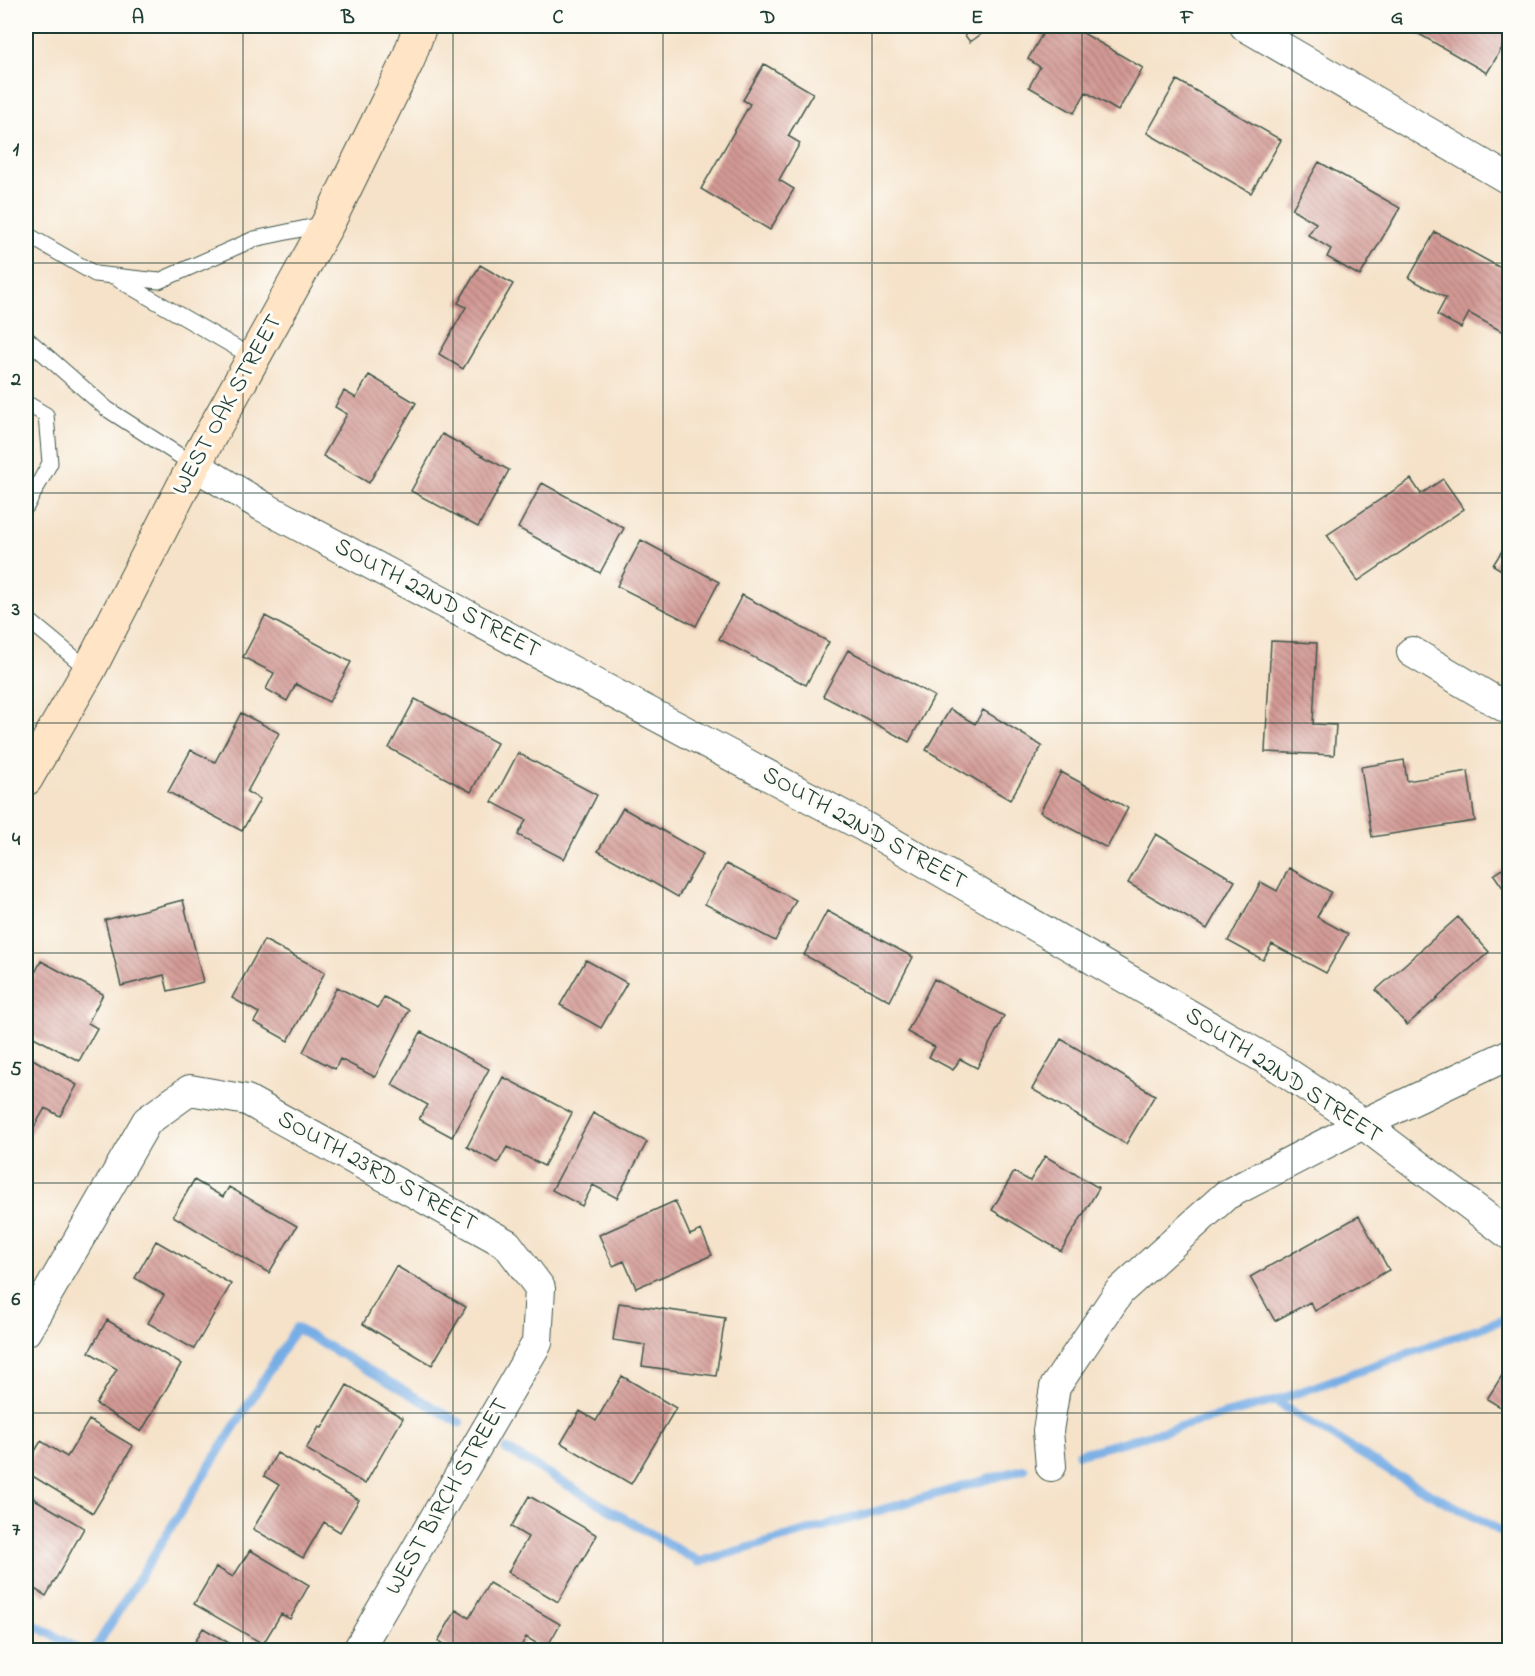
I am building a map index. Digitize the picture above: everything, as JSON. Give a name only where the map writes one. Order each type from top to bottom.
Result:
[{"type":"street","name":"WEST OAK STREET","points":[[26,779],[89,670],[194,465],[328,223],[408,60],[420,26]]},
{"type":"street","points":[[1245,26],[1509,180]]},
{"type":"street","name":"SOUTH 22ND STREET","points":[[194,465],[262,506],[863,826],[1274,1064],[1363,1124],[1509,1235]]},
{"type":"street","points":[[1412,652],[1509,710]]},
{"type":"street","points":[[1051,1466],[1048,1431],[1054,1387],[1119,1292],[1226,1195],[1363,1124],[1509,1054]]},
{"type":"street","name":"SOUTH 23RD STREET","points":[[26,1331],[147,1121],[190,1090],[247,1100],[507,1244],[540,1288],[537,1343]]},
{"type":"street","name":"WEST BIRCH STREET","points":[[358,1650],[537,1343]]},
{"type":"lane","points":[[26,234],[95,274],[159,281],[254,239],[328,223]]},
{"type":"lane","points":[[114,277],[254,358]]},
{"type":"lane","points":[[26,338],[107,409],[194,465]]},
{"type":"lane","points":[[26,403],[46,415],[51,463],[26,507]]},
{"type":"lane","points":[[26,618],[89,670]]},
{"type":"building","points":[[958,26],[993,26],[970,42]]},
{"type":"building","points":[[1047,26],[1071,26],[1143,68],[1118,111],[1086,92],[1074,113],[1029,87],[1040,67],[1028,59]]},
{"type":"building","points":[[1405,26],[1510,26],[1510,35],[1487,73]]},
{"type":"building","points":[[764,64],[813,93],[788,136],[800,143],[779,180],[794,189],[770,230],[701,189],[750,104],[743,100]]},
{"type":"building","points":[[1177,80],[1281,140],[1251,193],[1147,133]]},
{"type":"building","points":[[1319,162],[1400,208],[1360,276],[1327,257],[1331,249],[1308,235],[1316,223],[1292,209]]},
{"type":"building","points":[[1435,232],[1510,273],[1510,336],[1469,313],[1461,328],[1437,315],[1446,298],[1409,278]]},
{"type":"building","points":[[480,265],[513,284],[463,369],[439,354],[466,307],[458,303]]},
{"type":"building","points":[[369,375],[416,403],[369,483],[323,456],[347,414],[335,407],[344,391],[356,398]]},
{"type":"building","points":[[442,434],[509,470],[478,527],[411,491]]},
{"type":"building","points":[[1411,479],[1421,494],[1443,479],[1464,509],[1358,581],[1327,535]]},
{"type":"building","points":[[542,483],[624,528],[600,573],[518,528]]},
{"type":"building","points":[[1510,538],[1510,575],[1493,565]]},
{"type":"building","points":[[641,540],[719,582],[696,626],[617,586]]},
{"type":"building","points":[[742,595],[829,642],[806,685],[719,639]]},
{"type":"building","points":[[265,616],[351,662],[329,702],[296,684],[287,701],[266,689],[274,673],[243,657]]},
{"type":"building","points":[[1271,641],[1317,643],[1313,724],[1336,725],[1334,755],[1265,752]]},
{"type":"building","points":[[848,650],[934,696],[909,742],[823,696]]},
{"type":"building","points":[[415,699],[497,743],[471,792],[389,748]]},
{"type":"building","points":[[950,709],[975,724],[983,710],[1042,746],[1010,800],[926,750]]},
{"type":"building","points":[[241,713],[279,733],[247,792],[260,799],[242,831],[168,792],[191,750],[215,762]]},
{"type":"building","points":[[518,753],[597,795],[564,859],[518,835],[526,820],[492,802]]},
{"type":"building","points":[[1404,760],[1407,781],[1468,771],[1475,821],[1372,837],[1361,767]]},
{"type":"building","points":[[1061,772],[1128,808],[1107,848],[1040,812]]},
{"type":"building","points":[[623,808],[703,854],[678,897],[598,851]]},
{"type":"building","points":[[1156,834],[1235,881],[1207,929],[1128,883]]},
{"type":"building","points":[[726,864],[796,900],[775,941],[705,904]]},
{"type":"building","points":[[1510,864],[1510,898],[1494,875]]},
{"type":"building","points":[[1289,868],[1331,892],[1317,917],[1348,934],[1326,973],[1272,944],[1263,960],[1228,941],[1261,882],[1277,891]]},
{"type":"building","points":[[183,900],[203,982],[168,991],[164,975],[121,986],[105,920]]},
{"type":"building","points":[[827,911],[913,957],[890,1001],[804,955]]},
{"type":"building","points":[[1458,917],[1489,952],[1407,1025],[1376,990]]},
{"type":"building","points":[[264,940],[325,972],[288,1041],[254,1022],[259,1013],[232,998]]},
{"type":"building","points":[[586,960],[627,983],[601,1028],[560,1005]]},
{"type":"building","points":[[41,961],[103,994],[88,1023],[97,1028],[79,1061],[26,1033],[26,991]]},
{"type":"building","points":[[934,979],[1004,1016],[977,1068],[960,1059],[953,1070],[929,1057],[935,1047],[907,1032]]},
{"type":"building","points":[[337,987],[378,1008],[384,997],[409,1010],[375,1077],[340,1059],[335,1069],[303,1052]]},
{"type":"building","points":[[421,1032],[489,1069],[452,1137],[419,1119],[428,1105],[392,1085]]},
{"type":"building","points":[[1061,1039],[1155,1095],[1126,1144],[1032,1089]]},
{"type":"building","points":[[26,1055],[77,1085],[60,1116],[45,1108],[26,1141]]},
{"type":"building","points":[[503,1077],[572,1113],[544,1166],[507,1147],[498,1163],[467,1147]]},
{"type":"building","points":[[593,1113],[647,1142],[617,1198],[593,1185],[582,1206],[552,1190]]},
{"type":"building","points":[[1045,1156],[1099,1188],[1061,1251],[992,1210],[1014,1172],[1030,1181]]},
{"type":"building","points":[[194,1180],[223,1197],[229,1187],[297,1226],[269,1273],[173,1216]]},
{"type":"building","points":[[675,1201],[690,1235],[701,1230],[712,1255],[636,1288],[624,1261],[613,1266],[599,1235]]},
{"type":"building","points":[[1359,1216],[1389,1270],[1315,1311],[1310,1302],[1275,1321],[1250,1277]]},
{"type":"building","points":[[156,1241],[231,1284],[194,1349],[148,1323],[164,1295],[135,1278]]},
{"type":"building","points":[[396,1266],[466,1307],[432,1365],[363,1324]]},
{"type":"building","points":[[619,1303],[725,1318],[716,1376],[642,1366],[645,1345],[613,1340]]},
{"type":"building","points":[[107,1320],[181,1364],[141,1432],[96,1404],[117,1369],[89,1352]]},
{"type":"building","points":[[1510,1363],[1510,1413],[1487,1399]]},
{"type":"building","points":[[622,1376],[676,1408],[631,1484],[561,1443],[580,1411],[596,1421]]},
{"type":"building","points":[[347,1385],[403,1418],[365,1484],[306,1449],[319,1427],[322,1428]]},
{"type":"building","points":[[89,1420],[133,1446],[93,1513],[26,1472],[26,1466],[41,1441],[67,1457]]},
{"type":"building","points":[[277,1453],[359,1500],[340,1532],[324,1522],[303,1558],[253,1529],[279,1485],[264,1476]]},
{"type":"building","points":[[26,1494],[84,1528],[46,1596],[26,1584]]},
{"type":"building","points":[[529,1496],[597,1535],[558,1602],[508,1572],[528,1537],[511,1527]]},
{"type":"building","points":[[250,1550],[309,1585],[290,1619],[281,1614],[263,1644],[194,1604],[216,1567],[233,1577]]},
{"type":"building","points":[[489,1583],[560,1624],[546,1649],[526,1637],[519,1650],[453,1650],[438,1641],[456,1610],[469,1618]]},
{"type":"building","points":[[203,1628],[241,1650],[190,1650]]},
{"type":"building","points":[[885,1643],[895,1650],[879,1650]]},
{"type":"waterway","points":[[1079,1454],[1275,1401],[1510,1317]]},
{"type":"waterway","points":[[94,1650],[296,1328],[460,1423]]},
{"type":"waterway","points":[[1275,1401],[1394,1474],[1510,1536]]},
{"type":"waterway","points":[[506,1449],[699,1562],[1024,1469]]},
{"type":"waterway","points":[[26,1620],[79,1650]]}]
